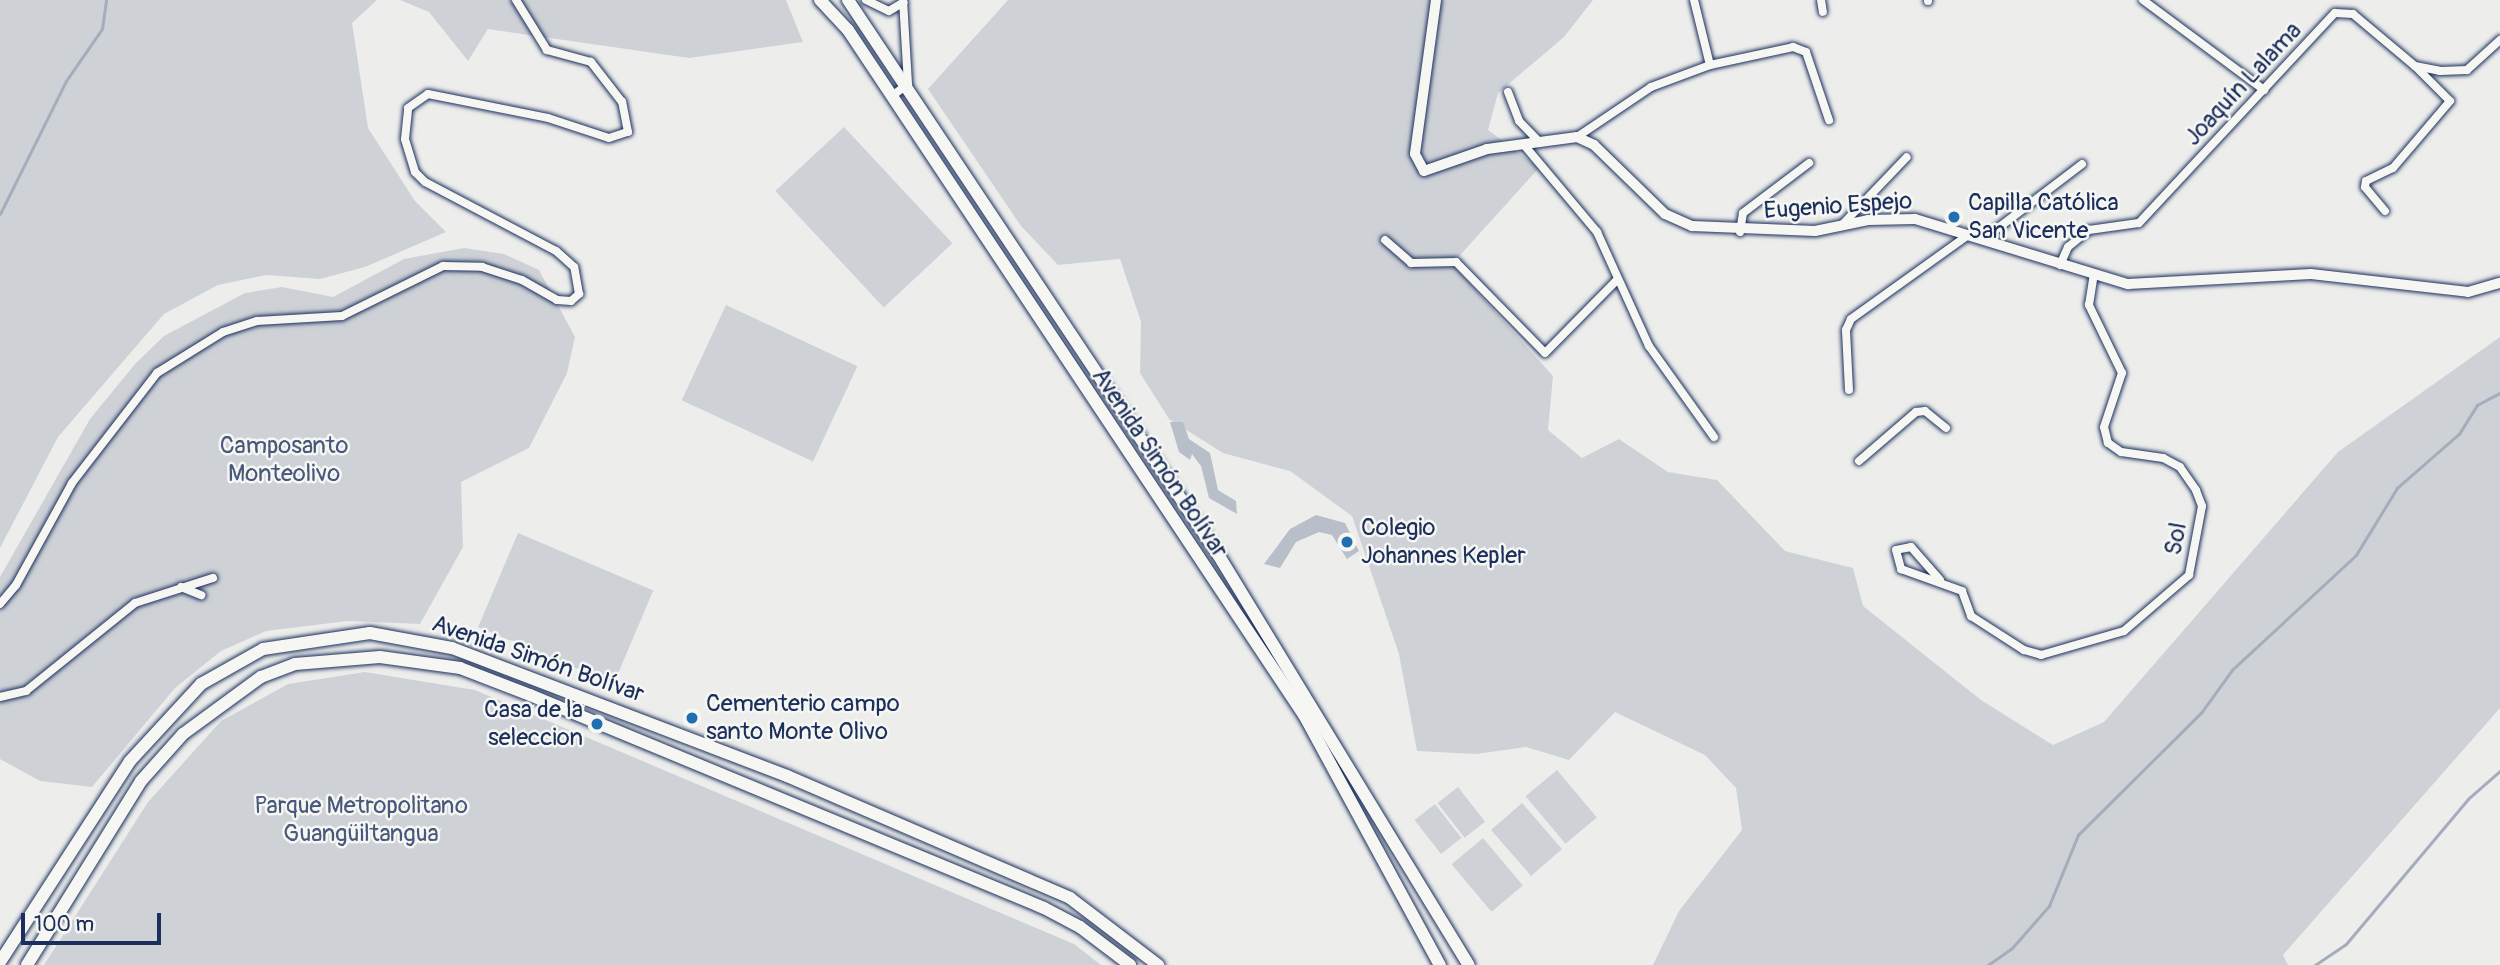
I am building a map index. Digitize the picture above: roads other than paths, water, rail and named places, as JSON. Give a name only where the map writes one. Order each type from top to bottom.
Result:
[{"type":"highway","name":"Avenida Simón Bolívar","points":[[820,0],[892,96],[1304,715],[1440,965]]},
{"type":"highway","name":"Avenida Simón Bolívar","points":[[848,0],[908,84],[1219,556],[1469,965]]},
{"type":"highway","name":"Avenida Simón Bolívar","points":[[0,962],[130,761],[169,715],[233,663],[298,640],[370,633],[452,648],[787,776],[1070,898],[1158,965]]},
{"type":"highway","name":"Avenida Simón Bolívar","points":[[27,965],[77,877],[149,772],[223,701],[295,664],[380,657],[460,668],[1044,908],[1130,965]]},
{"type":"highway","points":[[778,799],[787,776]]},
{"type":"street","points":[[0,604],[23,573],[72,482],[157,373],[223,332],[257,321],[342,316],[443,266],[495,271],[557,300],[571,301],[579,294],[574,267],[556,251],[425,182],[415,172],[405,139],[408,107],[428,94],[548,118],[609,138],[628,132],[622,102],[591,62],[547,50],[516,0]]},
{"type":"street","points":[[866,0],[889,11],[903,1]]},
{"type":"street","points":[[1434,0],[1436,16],[1417,165],[1431,173],[1462,157],[1577,137],[1651,87],[1710,65],[1800,47],[1829,120]]},
{"type":"street","points":[[1694,0],[1710,65]]},
{"type":"street","points":[[1821,0],[1823,12]]},
{"type":"street","points":[[2143,0],[2264,90]]},
{"type":"street","points":[[892,96],[908,84],[903,1]]},
{"type":"street","name":"Joaquín Lalama","points":[[2060,265],[2068,247],[2089,230],[2139,223],[2342,11],[2354,14],[2415,66]]},
{"type":"street","points":[[2415,66],[2468,70],[2500,40]]},
{"type":"street","points":[[2385,211],[2365,187],[2366,181],[2393,168],[2450,101],[2415,66]]},
{"type":"street","points":[[1508,92],[1519,121],[1540,143]]},
{"type":"street","name":"Eugenio Espejo","points":[[1577,137],[1594,145],[1665,214],[1692,226],[1740,232],[1915,219],[1985,237],[2094,275],[2152,286],[2342,274],[2468,292],[2500,283]]},
{"type":"street","points":[[1524,145],[1597,232],[1649,346],[1714,437]]},
{"type":"street","points":[[1841,226],[1908,158]]},
{"type":"street","points":[[1740,232],[1741,215],[1809,163]]},
{"type":"street","points":[[1985,237],[2082,164]]},
{"type":"street","points":[[1849,390],[1846,330],[1851,319],[1971,233]]},
{"type":"street","points":[[1385,240],[1411,263],[1456,262],[1545,353],[1617,280]]},
{"type":"street","name":"Sol","points":[[1940,580],[1911,547],[1896,550],[1900,569],[1940,580],[1962,590],[1971,615],[2024,650],[2041,655],[2124,631],[2189,575],[2202,506],[2196,490],[2180,467],[2163,458],[2121,452],[2108,443],[2104,427],[2122,373],[2089,305],[2094,275]]},
{"type":"street","points":[[1859,461],[1916,412],[1925,411],[1946,428]]},
{"type":"street","points":[[0,697],[26,691],[135,603],[213,578]]},
{"type":"street","points":[[181,587],[201,595]]},
{"type":"waterway","points":[[0,214],[66,81],[102,29],[106,0]]},
{"type":"waterway","points":[[1988,965],[2012,948],[2049,906],[2078,835],[2201,713],[2232,670],[2356,555],[2397,488],[2459,434],[2477,405],[2500,393]]},
{"type":"waterway","points":[[2315,965],[2346,944],[2468,799],[2500,771]]},
{"type":"place","name":"Capilla Católica San Vicente","points":[[1954,217]]},
{"type":"place","name":"Colegio Johannes Kepler","points":[[1347,542]]},
{"type":"place","name":"Cementerio campo santo Monte Olivo","points":[[692,718]]},
{"type":"place","name":"Casa de la seleccion","points":[[597,724]]},
{"type":"park label","name":"Camposanto Monteolivo","points":[[284,460]]},
{"type":"park label","name":"Parque Metropolitano Guangüiltangua","points":[[361,820]]}]
